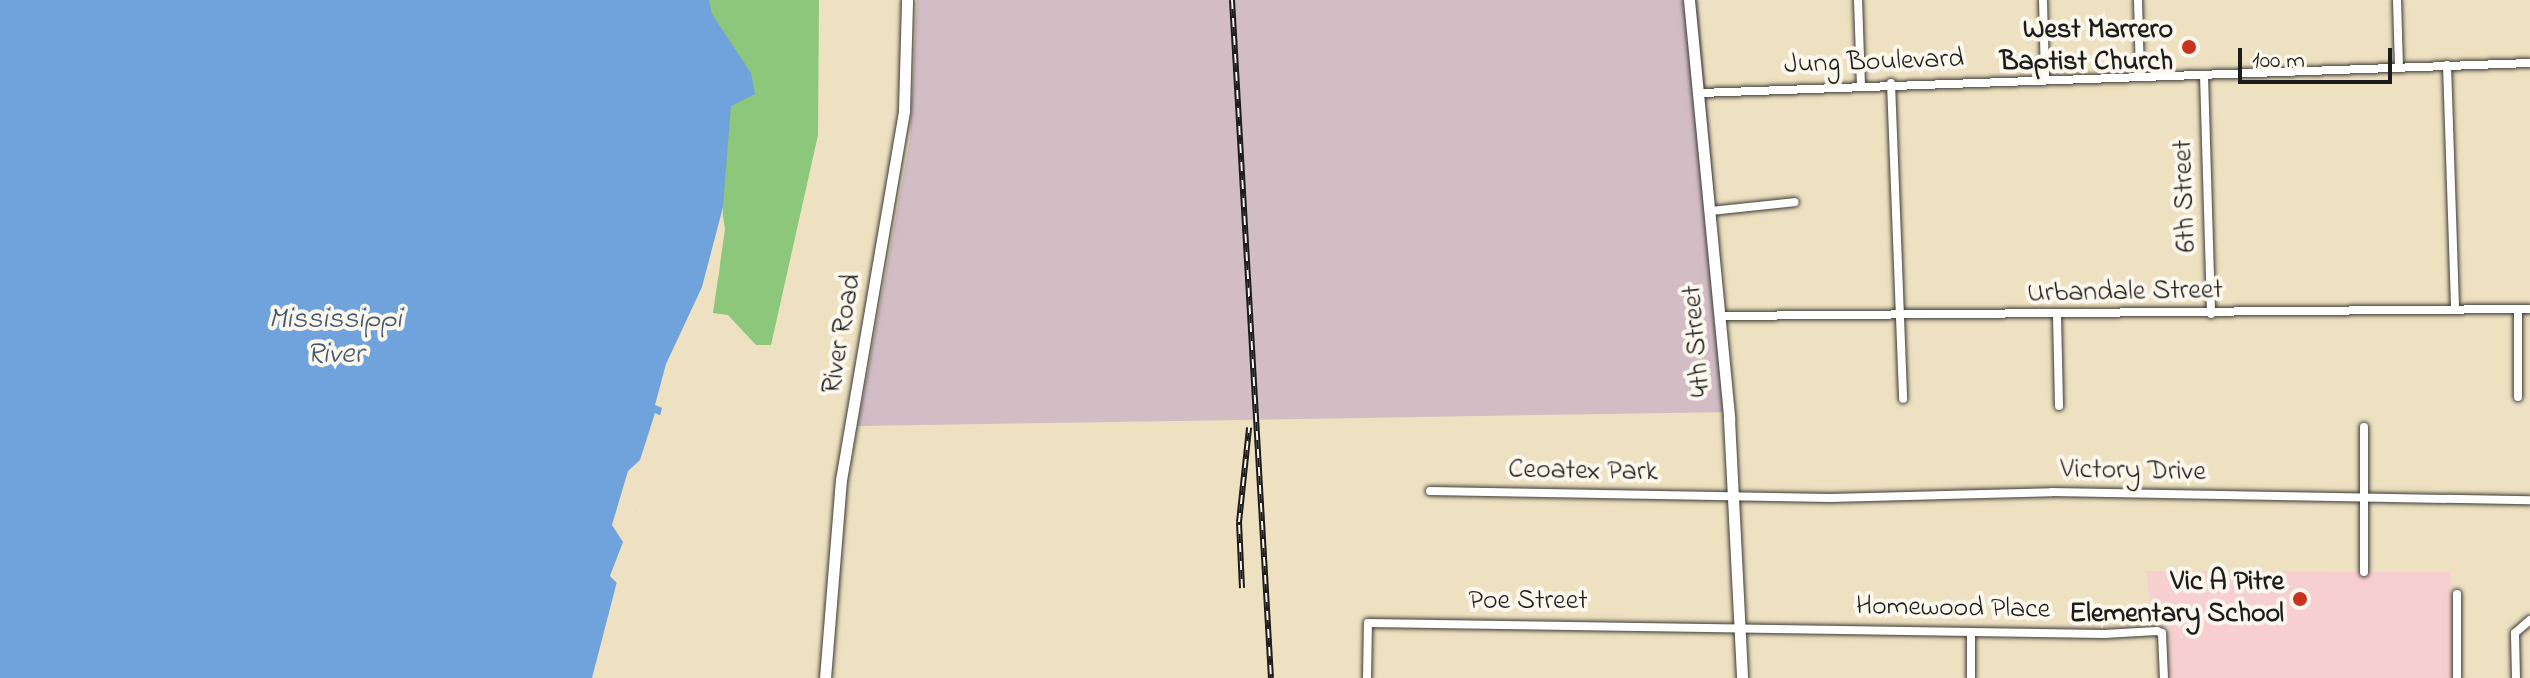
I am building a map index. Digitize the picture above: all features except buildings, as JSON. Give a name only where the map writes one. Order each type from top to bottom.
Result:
[{"type":"main road","name":"River Road","points":[[825,678],[841,480],[904,110],[907,0]]},
{"type":"main road","name":"4th Street","points":[[1689,0],[1735,496],[1742,678]]},
{"type":"street","points":[[1858,0],[1861,84]]},
{"type":"street","points":[[2043,0],[2045,79]]},
{"type":"street","points":[[2138,0],[2140,75]]},
{"type":"street","points":[[2397,0],[2399,67]]},
{"type":"street","name":"Jung Boulevard","points":[[1700,93],[1861,84],[2530,63]]},
{"type":"street","points":[[2447,65],[2455,310]]},
{"type":"street","name":"6th Street","points":[[2204,75],[2211,314]]},
{"type":"street","points":[[1891,83],[1903,399]]},
{"type":"street","points":[[1710,211],[1795,202]]},
{"type":"street","points":[[2518,309],[2518,397]]},
{"type":"street","name":"Urbandale Street","points":[[1720,316],[2057,316],[2530,309]]},
{"type":"street","points":[[2057,316],[2059,406]]},
{"type":"street","points":[[2364,427],[2364,572]]},
{"type":"street","name":"Ceoatex Park","points":[[1430,491],[1735,496]]},
{"type":"street","name":"Victory Drive","points":[[1735,496],[2052,492],[2530,500]]},
{"type":"street","points":[[2457,594],[2457,678]]},
{"type":"street","points":[[2516,678],[2515,633],[2530,620]]},
{"type":"street","name":"Poe Street","points":[[1367,678],[1368,623],[1742,625]]},
{"type":"street","name":"Homewood Place","points":[[1742,625],[1971,632],[2162,633],[2164,678]]},
{"type":"street","points":[[1971,632],[1971,678]]},
{"type":"shaded area","points":[[917,0],[1698,0],[1733,412],[858,426],[910,139]]},
{"type":"shaded area","name":"Vic A Pitre Elementary School","points":[[2146,571],[2451,572],[2451,678],[2169,678],[2169,627],[2153,625]]},
{"type":"green space","points":[[690,0],[819,0],[818,135],[771,345],[756,345],[728,315],[713,313],[725,229]]},
{"type":"water","name":"Mississippi River","points":[[0,0],[709,0],[712,14],[751,73],[755,94],[731,106],[718,266],[677,350],[592,678],[0,678]]},
{"type":"pier","points":[[723,207],[719,275],[681,351],[667,410],[655,405],[666,364],[702,287]]},
{"type":"pier","points":[[655,413],[666,418],[649,483],[635,512],[638,523],[621,587],[610,576],[623,542],[612,525],[628,471],[640,460]]},
{"type":"railway","points":[[1232,0],[1271,678]]},
{"type":"railway","points":[[1242,588],[1239,522],[1249,428]]},
{"type":"place","name":"West Marrero Baptist Church","points":[[2189,47]]},
{"type":"place","name":"Vic A Pitre Elementary School","points":[[2300,599]]}]
